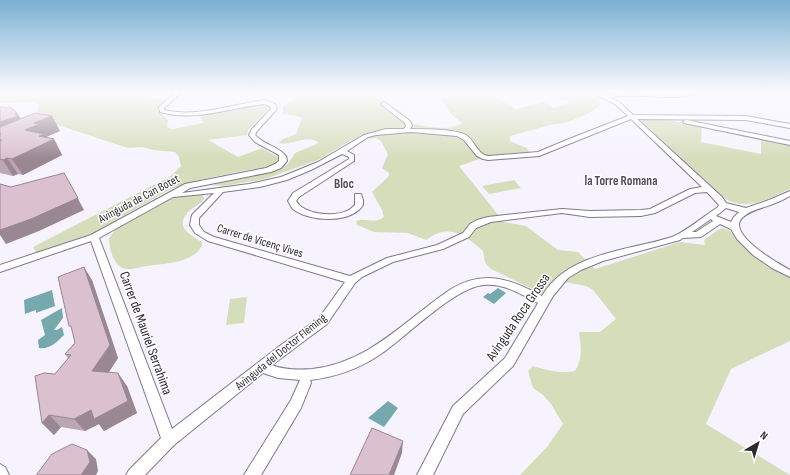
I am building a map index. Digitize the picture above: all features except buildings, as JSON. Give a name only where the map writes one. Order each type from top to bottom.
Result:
[{"type":"street","name":"Avinguda de Can Botet","points":[[0,269],[94,237],[173,193],[268,170],[281,164],[284,159],[281,154],[257,141],[252,135],[254,130],[268,114]]},
{"type":"street","points":[[398,114],[408,122],[409,126],[406,130]]},
{"type":"street","points":[[629,114],[723,205],[746,211]]},
{"type":"street","points":[[193,189],[208,191],[221,190],[280,180],[316,167],[370,134],[406,130],[463,135],[479,156],[482,158],[488,158],[539,154],[632,117],[746,118],[790,126]]},
{"type":"street","points":[[667,118],[790,143]]},
{"type":"street","points":[[342,151],[352,156],[352,160],[296,194],[292,199],[293,205],[302,211],[316,215],[336,216],[355,209],[359,203],[358,196]]},
{"type":"street","name":"Avinguda del Doctor Fleming","points":[[134,475],[169,440],[262,366],[323,321],[351,280],[358,274],[374,266],[399,257],[440,247],[462,238],[476,224],[491,219],[562,211],[596,214],[641,213],[652,211],[693,191],[708,189]]},
{"type":"street","name":"Carrer de Vicenç Vives","points":[[221,190],[197,214],[193,221],[195,228],[206,237],[351,280]]},
{"type":"street","points":[[207,203],[208,191]]},
{"type":"street","points":[[790,193],[772,202],[746,211],[736,220],[736,228],[746,244],[754,251],[790,274]]},
{"type":"street","name":"Avinguda Roca Grossa","points":[[425,475],[458,410],[509,362],[558,281],[578,268],[600,259],[682,235],[722,208],[723,205]]},
{"type":"street","points":[[710,216],[736,228]]},
{"type":"street","name":"Avinguda Roca Grossa","points":[[682,235],[698,235],[719,221]]},
{"type":"street","name":"Carrer de Mauriel Serrahima","points":[[94,237],[169,440]]},
{"type":"street","points":[[262,366],[277,374],[288,375],[320,374],[339,371],[369,357],[446,298],[461,288],[476,282],[494,281],[508,284],[544,302]]},
{"type":"street","points":[[252,475],[296,404],[305,383]]},
{"type":"green space","points":[[35,114],[162,114],[168,120],[167,127],[173,129],[203,123],[200,114],[264,114],[248,130],[247,135],[208,140],[238,157],[262,148],[279,158],[279,160],[271,166],[232,173],[169,190],[93,233],[36,253],[33,247],[171,176],[181,166],[179,157],[175,152],[153,150],[143,147],[128,148],[58,125],[0,134]]},
{"type":"green space","points":[[284,114],[404,114],[414,124],[445,128],[462,123],[451,114],[587,114],[568,122],[550,125],[510,136],[510,141],[527,148],[529,152],[491,155],[459,166],[504,222],[526,226],[558,250],[578,252],[595,269],[680,242],[705,245],[704,240],[721,228],[731,232],[747,250],[790,276],[790,341],[731,369],[706,424],[790,475],[520,475],[547,447],[563,424],[551,404],[543,395],[533,388],[528,371],[533,366],[559,372],[575,371],[578,366],[581,348],[579,332],[600,332],[616,319],[593,290],[586,286],[565,282],[546,298],[541,293],[491,269],[485,263],[483,251],[469,240],[456,233],[442,232],[426,240],[408,233],[374,232],[357,225],[356,221],[373,221],[384,217],[382,210],[372,192],[389,176],[389,173],[382,168],[388,154],[381,141],[376,138],[350,141],[318,160],[265,179],[224,186],[212,185],[235,178],[258,175],[275,170],[288,164],[295,153],[317,144],[318,142],[308,139],[289,143],[279,143],[283,139],[296,134],[302,118]]},
{"type":"green space","points":[[644,119],[665,119],[702,127],[701,142],[761,154],[761,138],[790,144],[790,189],[758,202],[741,204],[732,202],[724,198],[641,121]]},
{"type":"green space","points":[[514,180],[521,188],[489,194],[482,186]]},
{"type":"green space","points":[[203,195],[204,199],[189,211],[183,221],[185,230],[202,242],[202,246],[197,252],[177,262],[131,269],[125,269],[119,266],[112,255],[109,242],[109,238],[116,229],[173,197]]},
{"type":"green space","points":[[247,297],[244,323],[226,325],[230,299]]},
{"type":"water","points":[[498,288],[506,293],[494,304],[483,297],[488,293],[490,294]]},
{"type":"water","points":[[52,290],[55,306],[36,313],[36,310],[25,314],[24,300]]},
{"type":"water","points":[[62,308],[63,318],[54,330],[62,327],[64,335],[56,343],[49,347],[39,348],[38,340],[45,335],[41,320]]},
{"type":"water","points":[[388,401],[398,408],[384,427],[368,418]]},
{"type":"district","name":"la Torre Romana","points":[[621,181]]},
{"type":"district","name":"Bloc","points":[[344,184]]}]
